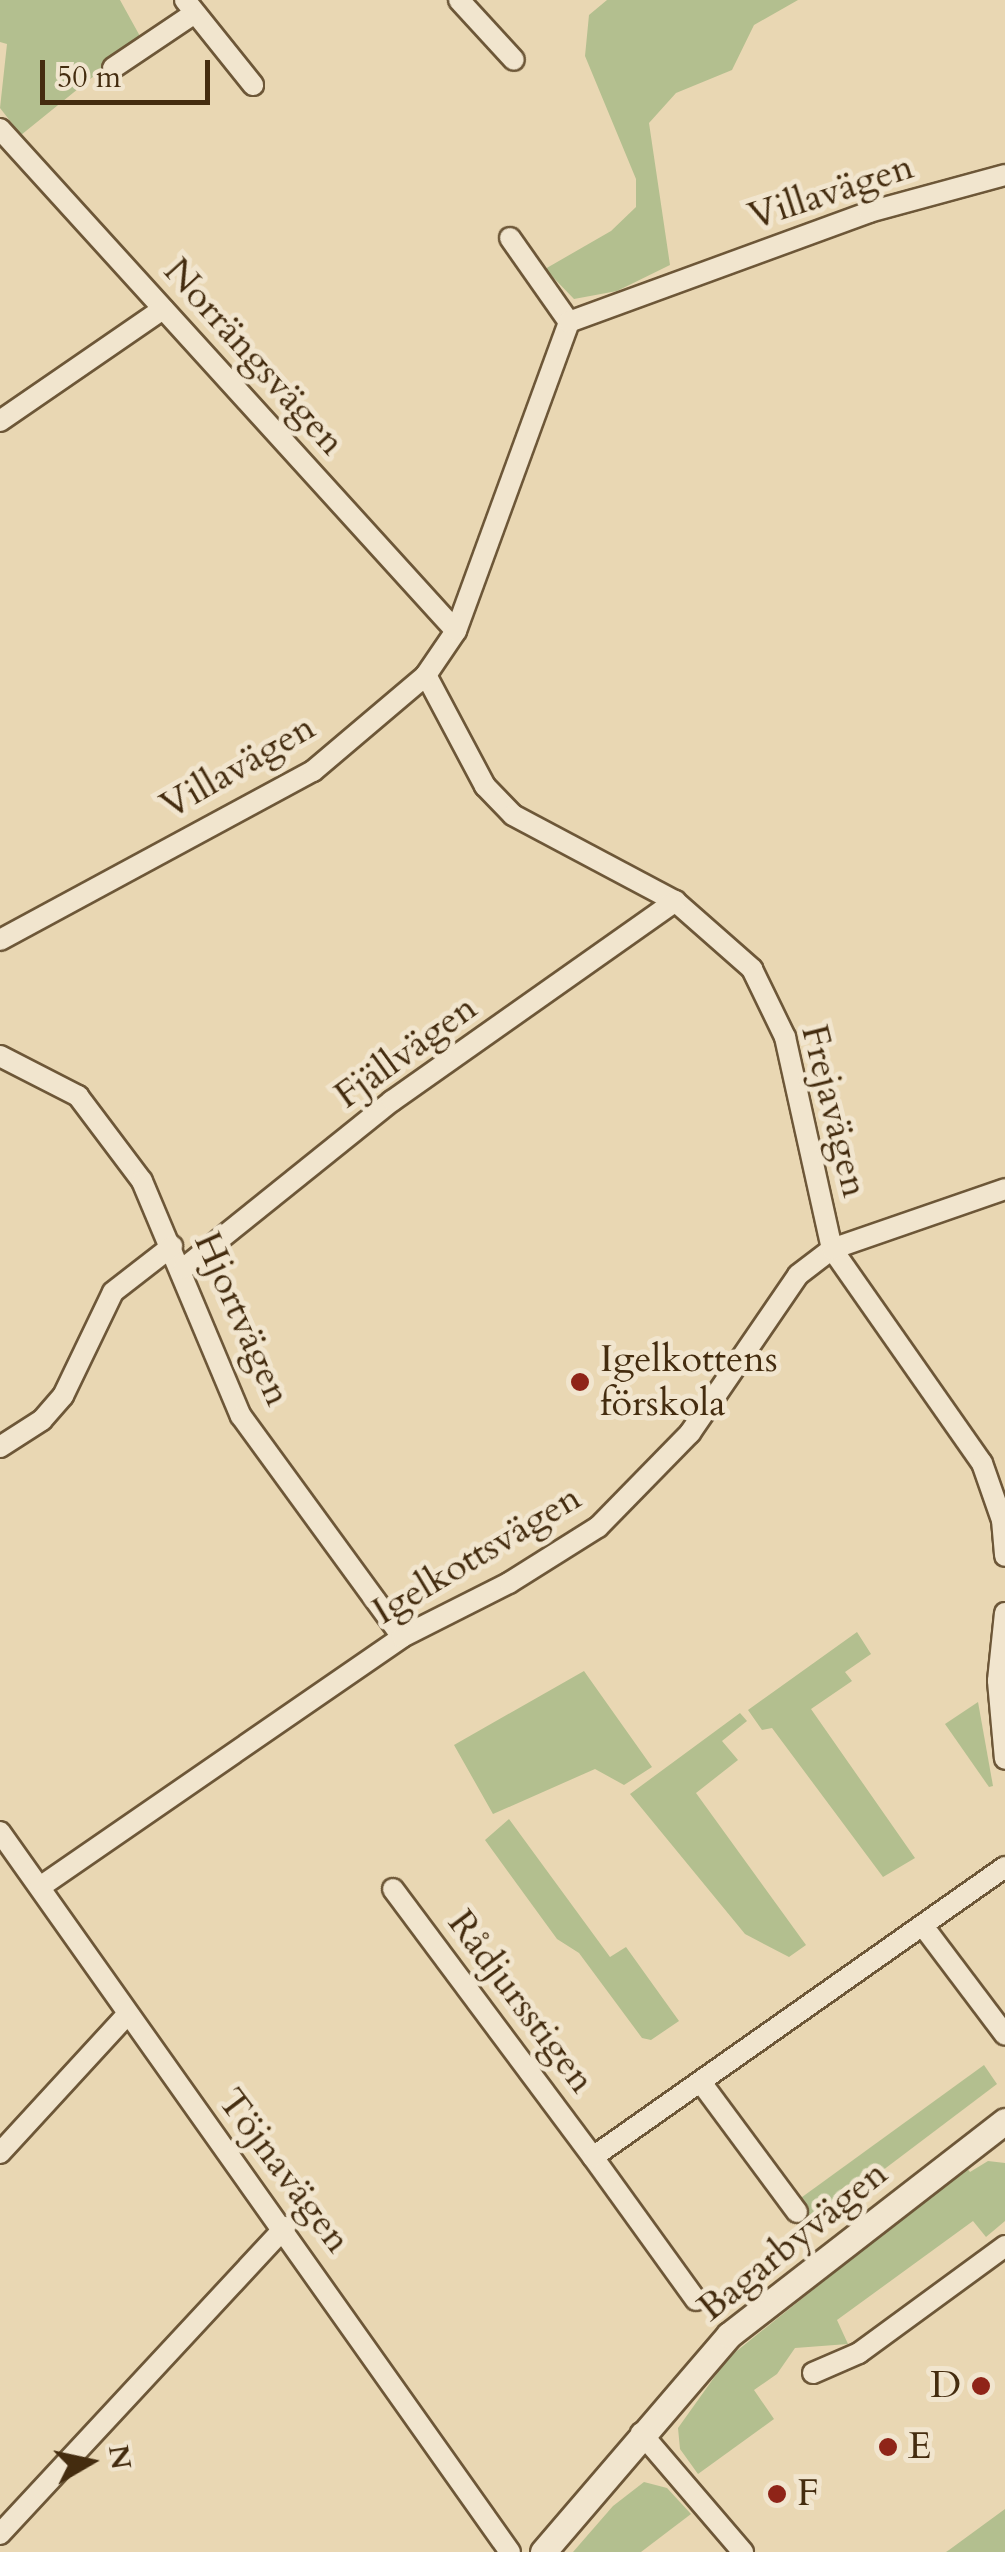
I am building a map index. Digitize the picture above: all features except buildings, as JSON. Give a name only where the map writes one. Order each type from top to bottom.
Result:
[{"type":"street","points":[[459,0],[514,60]]},
{"type":"street","points":[[113,68],[188,8],[253,85]]},
{"type":"street","name":"Norrängsvägen","points":[[0,129],[456,631]]},
{"type":"street","name":"Villavägen","points":[[0,940],[313,771],[426,675],[456,631],[569,322],[869,212],[1005,175]]},
{"type":"street","points":[[510,238],[569,322]]},
{"type":"street","points":[[0,421],[163,309]]},
{"type":"street","name":"Frejavägen","points":[[426,675],[485,786],[514,815],[675,901],[752,970],[784,1037],[832,1249],[982,1463],[1002,1520],[1005,1556]]},
{"type":"street","name":"Fjällvägen","points":[[184,1268],[392,1101],[675,901]]},
{"type":"street","name":"Hjortvägen","points":[[0,1056],[78,1096],[142,1181],[184,1268],[241,1416],[402,1638]]},
{"type":"street","name":"Igelkottsvägen","points":[[40,1887],[402,1638],[509,1583],[598,1526],[690,1433],[798,1276],[832,1249],[1005,1189]]},
{"type":"street","points":[[0,1447],[42,1420],[63,1396],[114,1292],[172,1246]]},
{"type":"street","points":[[1005,1614],[998,1670],[1005,1759]]},
{"type":"street","name":"Töjnavägen","points":[[0,1832],[125,2018],[285,2227],[510,2552]]},
{"type":"street","points":[[593,2157],[704,2085],[1005,1867]]},
{"type":"street","name":"Rådjursstigen","points":[[393,1889],[696,2300]]},
{"type":"street","points":[[923,1926],[1005,2035]]},
{"type":"street","points":[[0,2153],[125,2018]]},
{"type":"street","points":[[704,2085],[797,2212]]},
{"type":"street","name":"Bagarbyvägen","points":[[544,2552],[641,2433],[729,2335],[1005,2122]]},
{"type":"street","points":[[0,2534],[285,2227]]},
{"type":"street","points":[[813,2373],[860,2354],[1005,2246]]},
{"type":"street","points":[[641,2433],[743,2552]]},
{"type":"green space","points":[[0,0],[120,0],[141,38],[21,135],[0,108],[7,44],[0,42]]},
{"type":"green space","points":[[607,0],[798,0],[754,25],[732,70],[676,93],[649,123],[670,265],[617,291],[574,299],[545,269],[611,231],[636,207],[636,179],[585,56],[589,15]]},
{"type":"green space","points":[[857,1632],[871,1654],[845,1672],[852,1681],[811,1709],[915,1858],[883,1877],[772,1728],[762,1730],[748,1710]]},
{"type":"green space","points":[[584,1671],[652,1767],[624,1785],[595,1769],[493,1814],[454,1745]]},
{"type":"green space","points":[[978,1702],[993,1786],[989,1787],[945,1724]]},
{"type":"green space","points":[[740,1713],[747,1721],[722,1741],[738,1760],[696,1793],[806,1945],[789,1957],[745,1934],[630,1794]]},
{"type":"green space","points":[[509,1819],[610,1957],[626,1947],[679,2021],[651,2040],[642,2038],[579,1953],[557,1939],[485,1840]]},
{"type":"green space","points":[[984,2065],[997,2084],[813,2223],[798,2200]]},
{"type":"green space","points":[[988,2161],[1005,2163],[1005,2221],[986,2237],[973,2221],[837,2320],[848,2344],[795,2348],[777,2374],[754,2390],[774,2419],[698,2474],[680,2449],[678,2428],[728,2358],[966,2167],[970,2172]]},
{"type":"green space","points":[[644,2482],[667,2488],[691,2514],[641,2552],[573,2552],[613,2506]]},
{"type":"green space","points":[[1005,2509],[1005,2552],[946,2552],[949,2550]]},
{"type":"place","name":"Igelkottens förskola","points":[[580,1382]]},
{"type":"place","name":"D","points":[[981,2386]]},
{"type":"place","name":"E","points":[[888,2447]]},
{"type":"place","name":"F","points":[[777,2494]]}]
